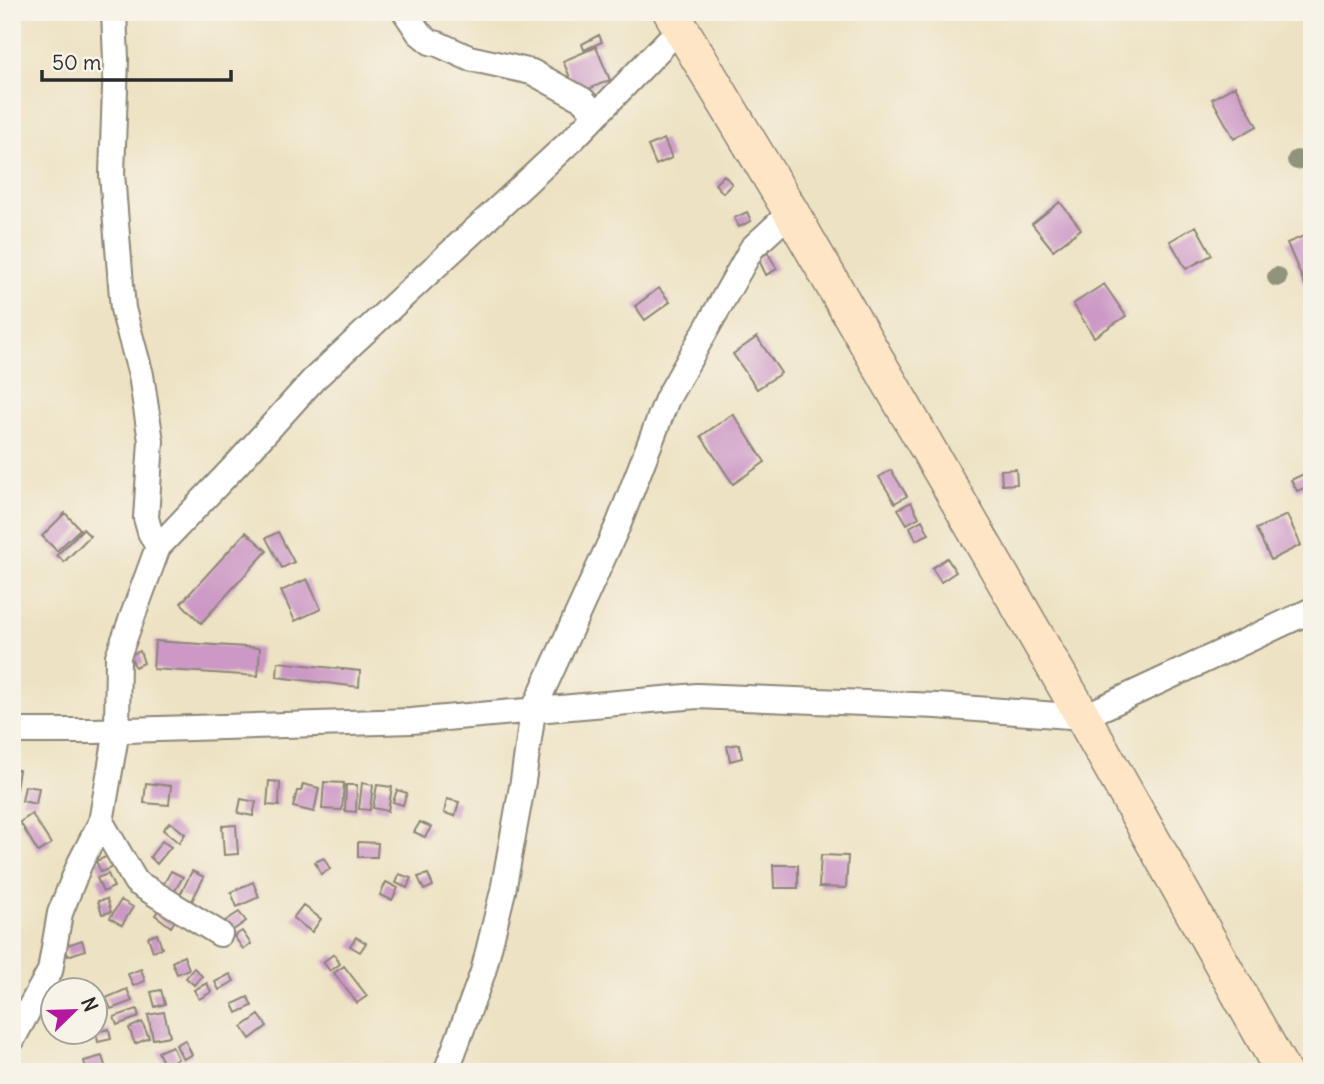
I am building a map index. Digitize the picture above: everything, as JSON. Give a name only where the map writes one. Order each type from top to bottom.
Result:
[{"type":"street","points":[[114,12],[116,60],[112,174],[123,309],[141,375],[151,441],[146,518],[158,547]]},
{"type":"street","points":[[405,12],[419,33],[430,42],[469,58],[531,72],[583,100],[596,115]]},
{"type":"street","points":[[15,1031],[50,971],[60,913],[80,863],[101,822],[117,730],[118,656],[158,547],[313,380],[575,137],[682,18],[1083,717],[1283,1072]]},
{"type":"street","points":[[446,1072],[484,972],[503,891],[533,710],[619,523],[667,400],[752,248],[791,212]]},
{"type":"street","points":[[12,731],[411,721],[696,696],[937,706],[1083,717],[1312,610]]},
{"type":"street","points":[[101,822],[136,882],[220,934]]},
{"type":"building","points":[[599,35],[602,42],[584,50],[582,44]]},
{"type":"building","points":[[596,47],[610,80],[577,94],[563,61]]},
{"type":"building","points":[[1235,86],[1257,126],[1234,139],[1212,99]]},
{"type":"building","points":[[664,139],[672,158],[656,165],[648,146]]},
{"type":"building","points":[[724,175],[732,184],[723,193],[715,184]]},
{"type":"building","points":[[1060,202],[1081,229],[1053,250],[1032,224]]},
{"type":"building","points":[[747,212],[751,221],[739,227],[734,218]]},
{"type":"building","points":[[1196,226],[1212,255],[1186,269],[1170,241]]},
{"type":"building","points":[[1306,235],[1312,248],[1312,291],[1308,292],[1287,243]]},
{"type":"building","points":[[768,253],[777,269],[766,275],[758,258]]},
{"type":"building","points":[[1104,284],[1126,316],[1094,337],[1073,304]]},
{"type":"building","points":[[659,288],[670,302],[645,320],[635,306]]},
{"type":"building","points":[[757,337],[781,373],[757,389],[733,354]]},
{"type":"building","points":[[733,414],[765,462],[733,484],[701,436]]},
{"type":"building","points":[[1016,469],[1017,484],[1002,485],[1001,470]]},
{"type":"building","points":[[891,470],[907,496],[895,503],[879,477]]},
{"type":"building","points":[[1312,470],[1312,491],[1309,486],[1297,491],[1291,480]]},
{"type":"building","points":[[911,502],[919,517],[907,524],[898,509]]},
{"type":"building","points":[[65,513],[80,529],[57,551],[42,536]]},
{"type":"building","points":[[1287,515],[1301,545],[1271,560],[1256,529]]},
{"type":"building","points":[[922,520],[929,534],[916,540],[910,527]]},
{"type":"building","points":[[83,529],[90,536],[64,562],[57,555]]},
{"type":"building","points":[[246,532],[267,551],[201,623],[181,603]]},
{"type":"building","points":[[278,532],[294,562],[282,568],[266,538]]},
{"type":"building","points":[[947,558],[956,572],[941,582],[932,568]]},
{"type":"building","points":[[307,579],[321,609],[295,621],[281,591]]},
{"type":"building","points":[[155,641],[260,648],[258,676],[153,669]]},
{"type":"building","points":[[140,651],[144,663],[135,667],[130,655]]},
{"type":"building","points":[[278,662],[360,671],[359,687],[277,677]]},
{"type":"building","points":[[739,744],[742,758],[730,761],[727,746]]},
{"type":"building","points":[[12,769],[19,770],[14,801],[12,801]]},
{"type":"building","points":[[269,781],[280,782],[279,806],[267,805]]},
{"type":"building","points":[[324,782],[344,783],[342,810],[322,809]]},
{"type":"building","points":[[146,783],[171,786],[169,805],[144,803]]},
{"type":"building","points":[[362,783],[373,785],[370,810],[359,809]]},
{"type":"building","points":[[303,784],[319,788],[314,812],[293,807],[297,791],[301,791]]},
{"type":"building","points":[[346,785],[357,785],[356,812],[345,811]]},
{"type":"building","points":[[377,785],[392,787],[388,811],[373,808]]},
{"type":"building","points":[[25,786],[39,788],[36,804],[22,801]]},
{"type":"building","points":[[397,790],[407,793],[403,805],[393,802]]},
{"type":"building","points":[[241,799],[256,802],[253,816],[238,813]]},
{"type":"building","points":[[447,799],[459,802],[455,816],[444,813]]},
{"type":"building","points":[[32,814],[51,844],[38,852],[20,822]]},
{"type":"building","points":[[170,822],[185,834],[179,843],[163,830]]},
{"type":"building","points":[[420,822],[431,827],[425,837],[414,832]]},
{"type":"building","points":[[236,825],[238,854],[224,855],[222,826]]},
{"type":"building","points":[[162,841],[171,847],[157,864],[150,857]]},
{"type":"building","points":[[358,842],[378,843],[377,857],[358,857]]},
{"type":"building","points":[[821,855],[848,856],[846,888],[819,887]]},
{"type":"building","points":[[108,856],[113,867],[101,872],[96,861]]},
{"type":"building","points":[[324,858],[330,869],[321,874],[315,862]]},
{"type":"building","points":[[773,865],[798,865],[798,888],[774,888]]},
{"type":"building","points":[[171,871],[183,877],[173,894],[162,887]]},
{"type":"building","points":[[192,871],[204,877],[192,901],[180,895]]},
{"type":"building","points":[[108,874],[114,887],[103,892],[97,878]]},
{"type":"building","points":[[399,874],[411,878],[407,888],[396,883]]},
{"type":"building","points":[[428,874],[433,886],[424,890],[418,877]]},
{"type":"building","points":[[253,882],[259,897],[237,907],[231,892]]},
{"type":"building","points":[[386,882],[398,888],[392,900],[380,895]]},
{"type":"building","points":[[107,899],[111,912],[102,914],[98,901]]},
{"type":"building","points":[[121,900],[133,907],[122,925],[110,918]]},
{"type":"building","points":[[162,905],[178,916],[171,927],[155,915]]},
{"type":"building","points":[[303,905],[321,919],[312,932],[293,918]]},
{"type":"building","points":[[239,912],[246,921],[232,931],[225,921]]},
{"type":"building","points":[[242,931],[251,944],[243,949],[234,936]]},
{"type":"building","points":[[157,934],[162,948],[153,951],[148,937]]},
{"type":"building","points":[[356,937],[366,943],[360,952],[350,946]]},
{"type":"building","points":[[82,940],[85,950],[68,956],[65,946]]},
{"type":"building","points":[[334,954],[340,964],[330,971],[323,962]]},
{"type":"building","points":[[184,956],[189,969],[177,974],[172,962]]},
{"type":"building","points":[[344,966],[367,996],[357,1003],[334,973]]},
{"type":"building","points":[[194,968],[202,976],[194,985],[186,978]]},
{"type":"building","points":[[141,969],[145,981],[133,986],[128,974]]},
{"type":"building","points":[[230,974],[234,981],[219,990],[215,982]]},
{"type":"building","points":[[207,983],[211,992],[199,999],[194,990]]},
{"type":"building","points":[[127,989],[132,1001],[111,1009],[108,997]]},
{"type":"building","points":[[161,990],[165,1004],[155,1007],[151,992]]},
{"type":"building","points":[[248,997],[252,1006],[237,1013],[233,1004]]},
{"type":"building","points":[[137,1009],[139,1017],[117,1025],[114,1017]]},
{"type":"building","points":[[164,1012],[170,1036],[153,1039],[148,1015]]},
{"type":"building","points":[[259,1015],[267,1026],[250,1039],[242,1027]]},
{"type":"building","points":[[142,1022],[149,1038],[135,1044],[129,1028]]},
{"type":"building","points":[[185,1040],[192,1055],[183,1059],[176,1045]]},
{"type":"building","points":[[172,1046],[178,1059],[164,1065],[158,1052]]},
{"type":"building","points":[[102,1056],[107,1072],[87,1072],[84,1061]]}]
